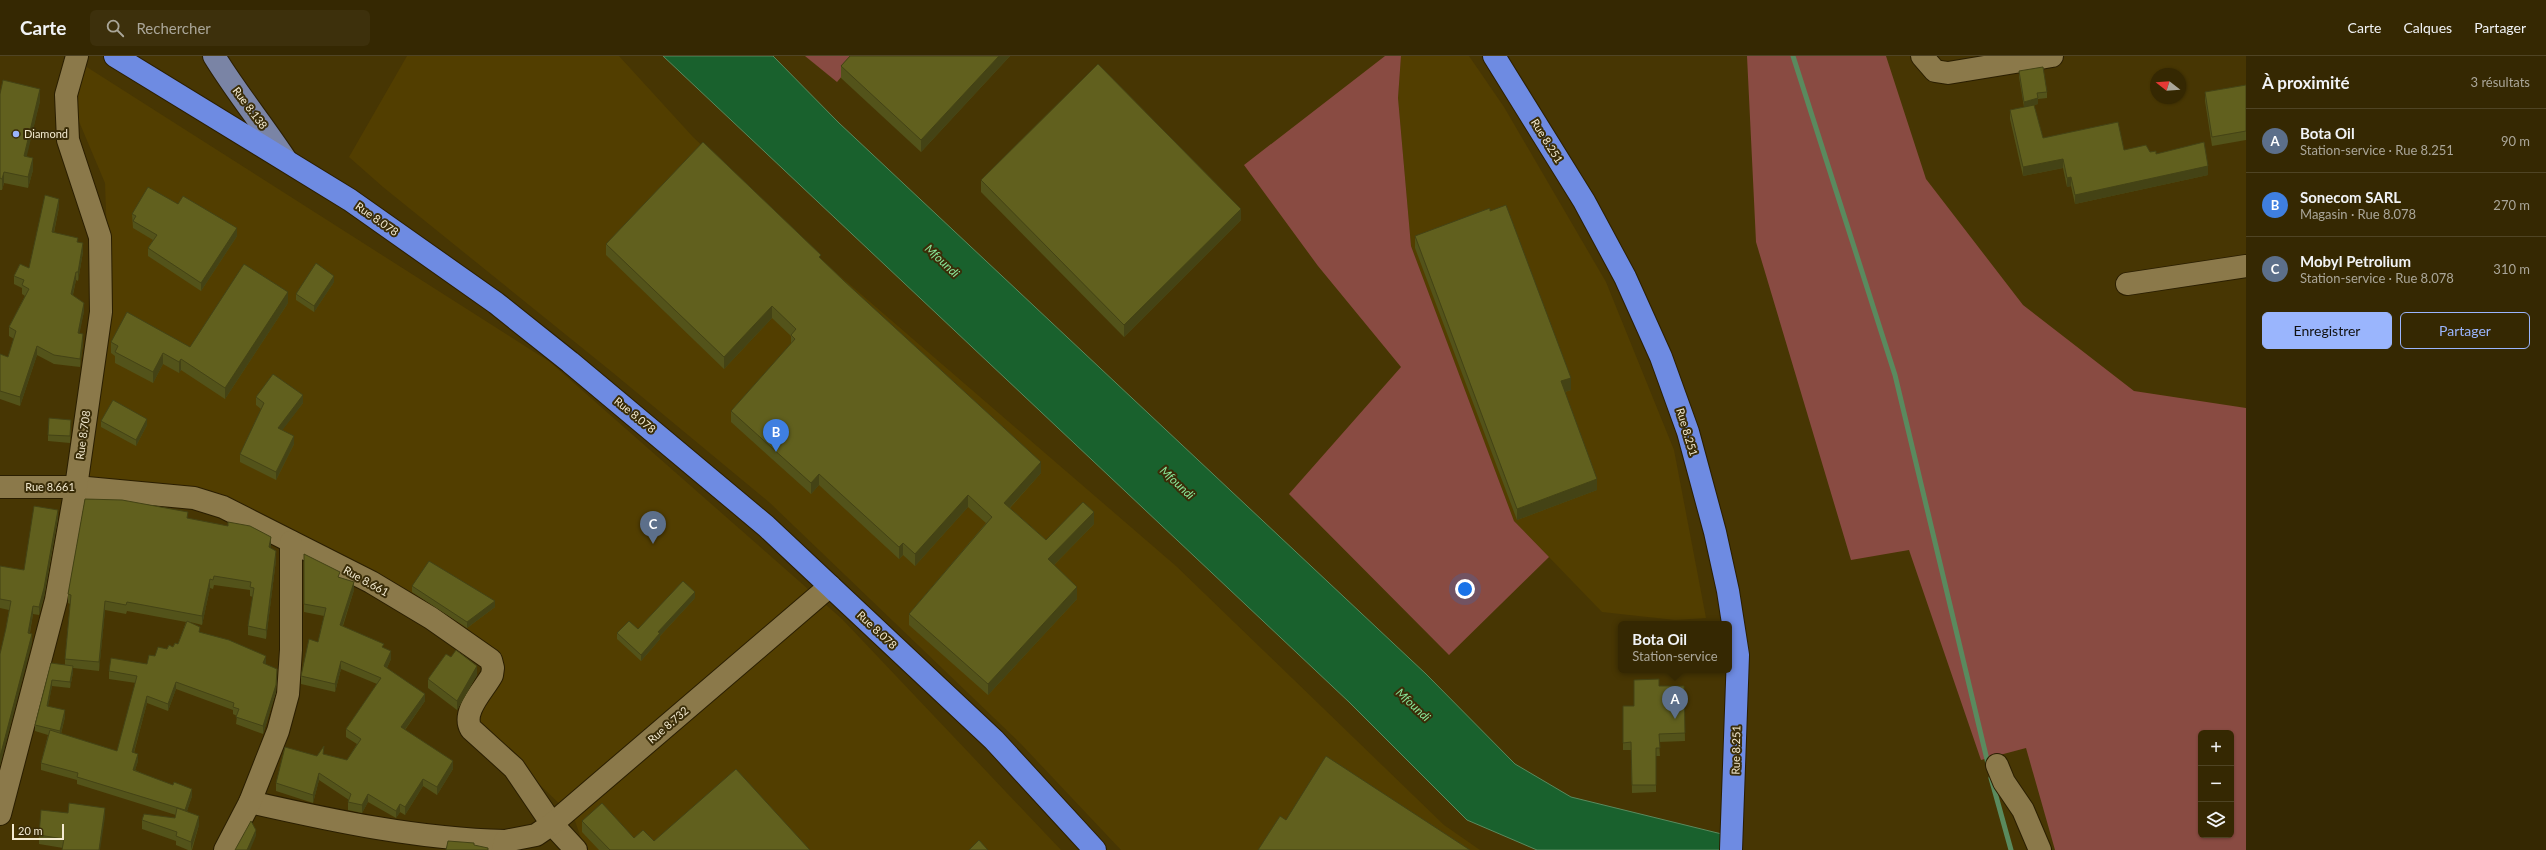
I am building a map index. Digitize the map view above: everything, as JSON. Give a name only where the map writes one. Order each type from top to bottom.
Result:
[{"type":"highway","name":"Rue 8.078","points":[[115,56],[350,200],[496,303],[654,430],[766,526],[994,740],[1095,850]]},
{"type":"highway","name":"Rue 8.251","points":[[1494,56],[1584,201],[1624,277],[1661,357],[1688,432],[1715,532],[1728,591],[1738,655],[1732,843]]},
{"type":"main road","name":"Rue 8.138","points":[[214,56],[229,80],[260,120],[286,160]]},
{"type":"street","name":"Rue 8.708","points":[[0,814],[56,600],[76,487],[101,312],[102,272],[100,237],[68,140],[66,94],[76,56]]},
{"type":"street","points":[[1922,56],[1935,71],[1948,73],[2052,56]]},
{"type":"street","points":[[2127,284],[2246,266]]},
{"type":"street","name":"Rue 8.661","points":[[0,487],[76,487],[194,498],[223,507],[371,582],[431,618],[491,660],[493,668],[492,675],[468,714],[468,722],[472,729],[514,768],[552,824],[576,850]]},
{"type":"street","points":[[225,850],[250,802],[278,731],[288,694],[291,650],[291,542]]},
{"type":"street","name":"Rue 8.732","points":[[250,802],[358,826],[504,846],[536,835],[552,824],[830,586]]},
{"type":"street","points":[[1996,765],[2004,782],[2023,810],[2040,850]]},
{"type":"shaded area","points":[[407,56],[619,56],[693,137],[833,270],[1176,566],[1444,825],[1480,850],[1121,850],[1021,744],[770,503],[612,372],[383,187],[349,157]]},
{"type":"shaded area","points":[[805,56],[859,56],[837,82]]},
{"type":"shaded area","points":[[1385,56],[1401,56],[1398,98],[1411,246],[1514,521],[1549,557],[1449,655],[1289,494],[1401,367],[1318,266],[1244,165]]},
{"type":"shaded area","points":[[1401,56],[1469,56],[1504,107],[1606,282],[1674,450],[1706,618],[1675,620],[1602,612],[1514,521],[1411,246],[1398,98]]},
{"type":"shaded area","points":[[1747,56],[1886,56],[1926,179],[2023,305],[2134,391],[2246,408],[2246,850],[2055,850],[2026,748],[1981,760],[1909,550],[1851,560],[1756,242]]},
{"type":"shaded area","points":[[82,64],[550,362],[842,619],[1061,850],[585,850],[574,818],[470,717],[497,672],[363,571],[210,490],[88,478],[109,297],[105,183],[75,112]]},
{"type":"water","name":"Mfoundi","points":[[663,56],[773,56],[839,123],[1426,674],[1515,764],[1571,797],[1734,837],[1731,850],[1537,850],[1467,820],[1349,702]]},
{"type":"building","points":[[850,56],[999,56],[921,140],[841,66]]},
{"type":"building","points":[[1098,64],[1241,209],[1124,325],[981,180]]},
{"type":"building","points":[[2043,67],[2047,92],[2037,93],[2038,98],[2024,102],[2019,71]]},
{"type":"building","name":"Diamond","points":[[3,80],[40,89],[24,156],[33,158],[28,177],[4,172],[2,179],[0,178],[0,94]]},
{"type":"building","points":[[2246,85],[2246,131],[2212,137],[2205,92]]},
{"type":"building","points":[[2034,105],[2043,138],[2118,122],[2124,150],[2146,145],[2150,152],[2156,151],[2156,154],[2204,142],[2208,166],[2075,195],[2071,177],[2067,178],[2063,159],[2023,167],[2010,110]]},
{"type":"building","points":[[703,142],[821,255],[819,257],[843,280],[1041,462],[1004,503],[1046,540],[1083,502],[1094,512],[1048,559],[1077,587],[988,684],[909,614],[992,517],[968,495],[915,554],[903,543],[899,547],[819,474],[811,483],[731,411],[795,339],[791,335],[796,329],[772,306],[724,357],[606,244]]},
{"type":"building","points":[[148,187],[178,204],[183,196],[237,228],[201,283],[148,248],[157,235],[133,221],[136,216],[132,214]]},
{"type":"building","points":[[45,195],[59,199],[52,232],[78,238],[77,242],[83,243],[78,272],[76,272],[71,294],[84,303],[78,333],[83,334],[80,359],[54,355],[37,346],[20,397],[0,391],[0,354],[8,357],[16,331],[9,327],[29,289],[22,285],[24,280],[14,276],[20,264],[29,268]]},
{"type":"building","points":[[1506,205],[1571,378],[1561,381],[1597,479],[1517,509],[1415,236],[1490,208],[1490,211]]},
{"type":"building","points":[[316,263],[334,276],[314,306],[296,294]]},
{"type":"building","points":[[244,264],[288,292],[225,388],[181,359],[179,362],[163,353],[153,372],[115,352],[118,346],[111,342],[127,312],[190,347]]},
{"type":"building","points":[[273,374],[303,395],[278,428],[294,436],[276,472],[240,454],[264,403],[256,397]]},
{"type":"building","points":[[113,400],[147,419],[136,440],[101,421]]},
{"type":"building","points":[[49,418],[71,420],[70,436],[48,435]]},
{"type":"building","points":[[85,499],[122,500],[188,512],[187,518],[228,526],[228,522],[250,526],[271,537],[269,547],[276,551],[266,630],[248,626],[254,588],[250,587],[251,582],[214,576],[213,580],[210,579],[202,616],[127,602],[126,605],[105,601],[99,662],[65,659],[71,595],[68,594]]},
{"type":"building","points":[[34,506],[58,510],[44,588],[39,607],[33,606],[28,633],[32,634],[0,757],[0,654],[11,601],[0,599],[0,566],[24,570]]},
{"type":"building","points":[[304,554],[340,572],[338,577],[354,582],[340,625],[384,644],[382,647],[391,651],[384,666],[425,694],[401,727],[453,761],[437,787],[423,779],[405,807],[400,804],[396,811],[368,794],[362,805],[348,802],[351,794],[319,773],[313,795],[276,783],[285,747],[317,756],[324,746],[323,754],[347,760],[361,739],[346,729],[381,678],[341,661],[335,684],[301,676],[309,639],[318,642],[326,608],[304,604]]},
{"type":"building","points":[[429,561],[495,601],[467,622],[412,586]]},
{"type":"building","points":[[683,581],[695,592],[658,632],[660,633],[641,655],[617,633],[629,621],[638,629]]},
{"type":"building","points":[[187,621],[200,627],[199,632],[229,640],[266,656],[263,663],[277,669],[276,685],[263,726],[236,717],[239,709],[233,707],[234,703],[176,682],[168,704],[147,696],[132,752],[138,754],[133,770],[173,785],[174,782],[192,789],[185,810],[77,777],[78,773],[41,763],[50,730],[117,751],[137,676],[109,671],[111,658],[147,664],[149,655],[155,656],[158,647],[167,649],[169,645],[173,647],[175,643],[178,644]]},
{"type":"building","points":[[456,650],[477,666],[457,701],[428,679],[446,654],[451,657]]},
{"type":"building","points":[[51,663],[73,666],[70,682],[52,680],[47,706],[65,710],[60,731],[35,725]]},
{"type":"building","points":[[1659,679],[1659,686],[1684,686],[1685,733],[1659,734],[1660,748],[1656,748],[1656,785],[1632,785],[1631,742],[1623,743],[1623,706],[1634,706],[1634,680]]},
{"type":"building","points":[[1326,756],[1470,850],[1258,850],[1280,816],[1286,820]]},
{"type":"building","points":[[736,769],[810,850],[610,850],[582,821],[602,803],[634,838],[643,830],[654,841]]},
{"type":"building","points":[[69,803],[105,808],[99,850],[62,850],[64,839],[39,835],[41,810],[68,813]]},
{"type":"building","points":[[177,808],[199,816],[191,842],[176,836],[177,832],[142,820],[144,814],[175,818]]},
{"type":"building","points":[[251,821],[256,830],[247,850],[235,850]]},
{"type":"building","points":[[979,840],[988,850],[969,850]]},
{"type":"building","points":[[448,841],[474,843],[474,845],[488,848],[488,850],[446,850]]},
{"type":"waterway","points":[[1793,56],[1895,375],[1989,768]]},
{"type":"waterway","points":[[1991,778],[2011,850]]},
{"type":"place","name":"Diamond","points":[[16,134]]},
{"type":"place","name":"Sonecom SARL","points":[[776,452]]},
{"type":"place","name":"Mobyl Petrolium","points":[[653,544]]},
{"type":"place","name":"Bota Oil","points":[[1675,719]]}]
